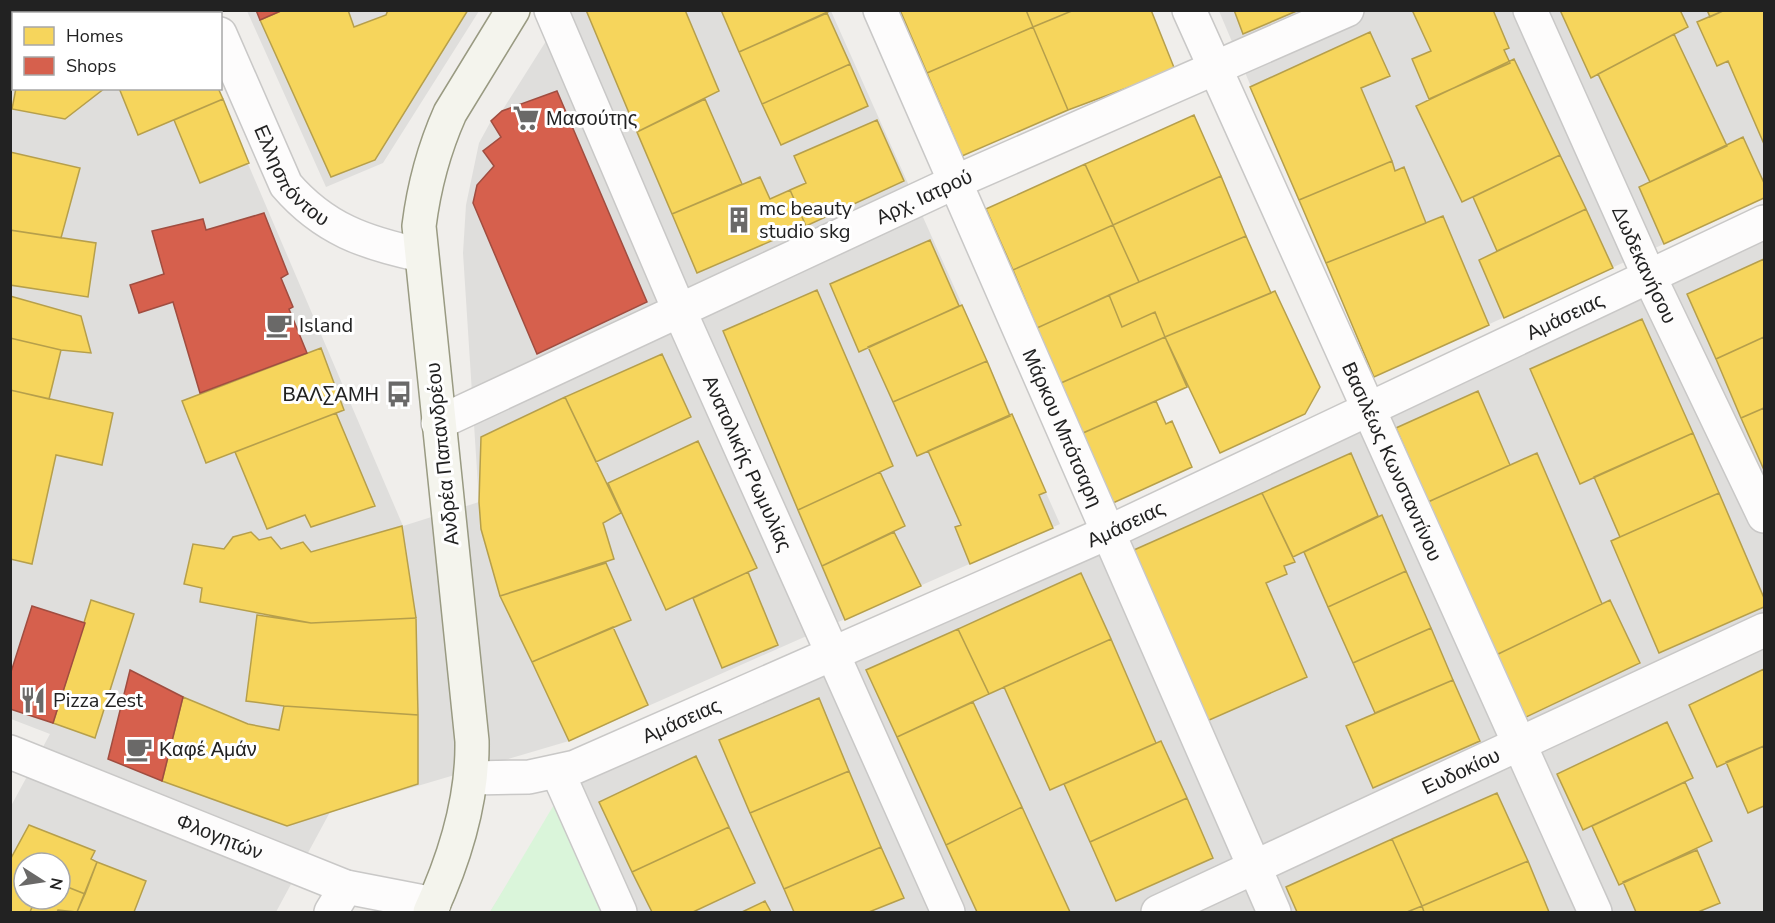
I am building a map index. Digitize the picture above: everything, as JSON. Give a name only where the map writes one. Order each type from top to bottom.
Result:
[{"type":"main road","name":"Ανδρέα Παπανδρέου","points":[[432,908],[462,827],[472,778],[472,741],[421,255],[422,201],[442,130],[450,112],[513,10]]},
{"type":"street","name":"Ανατολικής Ρωμυλίας","points":[[551,10],[680,312],[948,912]]},
{"type":"street","name":"Μάρκου Μπότσαρη","points":[[880,10],[1274,912]]},
{"type":"street","name":"Βασιλέως Κωνσταντίνου","points":[[1189,10],[1594,912]]},
{"type":"street","name":"Αρχ. Ιατρού","points":[[438,423],[955,182],[1215,70],[1347,10]]},
{"type":"street","name":"Δωδεκανήσου","points":[[1530,10],[1649,276],[1764,516]]},
{"type":"street","name":"Ελλησπόντου","points":[[222,39],[286,185],[299,201],[330,225],[354,236],[381,246],[421,255]]},
{"type":"street","name":"Αμάσειας","points":[[472,778],[529,777],[558,773],[1107,533],[1369,411],[1764,222]]},
{"type":"street","name":"Ευδοκίου","points":[[1158,912],[1255,869],[1764,630]]},
{"type":"street","name":"Φλογητών","points":[[12,756],[339,900],[432,908]]},
{"type":"street","points":[[558,773],[620,912]]},
{"type":"shaded area","points":[[247,11],[479,11],[383,163],[326,187]]},
{"type":"shaded area","points":[[565,11],[831,11],[1060,524],[569,741],[330,812],[276,912],[11,912],[11,806],[50,734],[11,719],[10,93],[12,81],[12,90],[216,90],[403,526],[479,502],[463,253],[466,205],[479,143],[491,121],[502,111]]},
{"type":"shaded area","points":[[1219,11],[1764,11],[1764,198],[1374,377]]},
{"type":"shaded area","points":[[1764,233],[1764,912],[490,912],[566,790]]},
{"type":"green space","points":[[555,803],[603,912],[490,912]]},
{"type":"building: Homes","points":[[111,10],[184,10],[185,12],[108,12]]},
{"type":"building: Homes","points":[[283,10],[348,10],[354,27],[386,15],[388,10],[468,10],[375,160],[331,177],[260,20]]},
{"type":"building: Homes","points":[[586,10],[685,10],[719,91],[637,132]]},
{"type":"building: Homes","points":[[721,10],[832,10],[739,52]]},
{"type":"building: Homes","points":[[900,10],[1026,10],[1033,27],[927,73]]},
{"type":"building: Homes","points":[[1026,10],[1074,10],[1033,27]]},
{"type":"building: Homes","points":[[1074,10],[1151,10],[1175,70],[1068,110],[1033,27]]},
{"type":"building: Homes","points":[[1234,10],[1299,10],[1243,34]]},
{"type":"building: Homes","points":[[1416,10],[1493,10],[1509,48],[1504,50],[1510,63],[1429,99],[1412,59],[1431,51],[1413,12]]},
{"type":"building: Homes","points":[[1560,10],[1680,10],[1688,27],[1591,78]]},
{"type":"building: Homes","points":[[1707,10],[1725,10],[1710,17]]},
{"type":"building: Homes","points":[[1725,10],[1764,10],[1764,144],[1728,61],[1717,66],[1697,22]]},
{"type":"building: Homes","points":[[827,13],[850,64],[762,104],[739,52]]},
{"type":"building: Homes","points":[[1033,27],[1068,110],[962,156],[927,73]]},
{"type":"building: Homes","points":[[1370,32],[1390,76],[1361,88],[1392,161],[1299,200],[1250,87]]},
{"type":"building: Homes","points":[[1674,34],[1727,146],[1650,182],[1598,74]]},
{"type":"building: Homes","points":[[1514,59],[1560,155],[1462,202],[1416,106]]},
{"type":"building: Homes","points":[[850,64],[868,106],[781,145],[762,104]]},
{"type":"building: Homes","points":[[16,90],[102,90],[65,119],[12,109]]},
{"type":"building: Homes","points":[[120,90],[219,90],[223,99],[138,135]]},
{"type":"building: Homes","points":[[223,99],[249,163],[200,183],[174,120]]},
{"type":"building: Homes","points":[[705,99],[742,184],[672,214],[637,132]]},
{"type":"building: Homes","points":[[1194,115],[1221,176],[1113,225],[1085,164]]},
{"type":"building: Homes","points":[[877,120],[904,181],[806,226],[790,190],[806,183],[794,156]]},
{"type":"building: Homes","points":[[1743,137],[1764,183],[1764,198],[1664,244],[1639,187]]},
{"type":"building: Homes","points":[[10,152],[80,168],[61,238],[10,230]]},
{"type":"building: Homes","points":[[1560,155],[1586,209],[1497,251],[1473,197]]},
{"type":"building: Homes","points":[[1392,161],[1395,171],[1404,167],[1426,223],[1326,263],[1299,200]]},
{"type":"building: Homes","points":[[1085,164],[1113,225],[1013,270],[986,209]]},
{"type":"building: Homes","points":[[1221,176],[1246,236],[1139,282],[1113,225]]},
{"type":"building: Homes","name":"mc beauty studio skg","points":[[760,177],[770,199],[790,190],[806,226],[697,273],[672,214]]},
{"type":"building: Homes","points":[[1586,209],[1613,268],[1504,318],[1479,260]]},
{"type":"building: Homes","points":[[1443,216],[1489,325],[1374,377],[1326,263]]},
{"type":"building: Homes","points":[[1113,225],[1139,282],[1037,328],[1013,270]]},
{"type":"building: Homes","points":[[10,230],[96,243],[88,297],[10,285]]},
{"type":"building: Homes","points":[[1246,236],[1271,293],[1165,337],[1155,312],[1122,327],[1109,295]]},
{"type":"building: Homes","points":[[930,240],[959,306],[859,352],[830,284]]},
{"type":"building: Homes","points":[[1764,259],[1764,337],[1716,359],[1687,294]]},
{"type":"building: Homes","points":[[817,290],[893,466],[798,510],[723,331]]},
{"type":"building: Homes","points":[[1275,291],[1320,387],[1305,414],[1220,453],[1165,337]]},
{"type":"building: Homes","points":[[1109,295],[1122,327],[1155,312],[1165,337],[1061,383],[1037,328]]},
{"type":"building: Homes","points":[[10,296],[81,316],[91,353],[61,350],[10,338]]},
{"type":"building: Homes","points":[[962,305],[987,361],[893,402],[868,347]]},
{"type":"building: Homes","points":[[1642,319],[1693,433],[1580,484],[1530,369]]},
{"type":"building: Homes","points":[[1165,337],[1187,387],[1083,433],[1061,383]]},
{"type":"building: Homes","points":[[1764,337],[1764,408],[1741,418],[1716,359]]},
{"type":"building: Homes","points":[[10,338],[61,350],[49,399],[10,390]]},
{"type":"building: Homes","points":[[321,348],[344,410],[206,463],[182,401]]},
{"type":"building: Homes","points":[[662,354],[691,417],[596,462],[565,397]]},
{"type":"building: Homes","points":[[987,361],[1010,416],[917,456],[893,402]]},
{"type":"building: Homes","points":[[10,390],[113,413],[102,465],[56,455],[32,564],[10,559]]},
{"type":"building: Homes","points":[[1478,391],[1510,465],[1428,502],[1396,428]]},
{"type":"building: Homes","points":[[565,397],[621,513],[603,523],[614,559],[500,596],[481,529],[479,502],[481,437]]},
{"type":"building: Homes","points":[[1156,401],[1166,424],[1172,421],[1192,467],[1113,503],[1083,433]]},
{"type":"building: Homes","points":[[1764,408],[1764,470],[1741,418]]},
{"type":"building: Homes","points":[[336,413],[375,506],[311,527],[305,515],[267,529],[235,452]]},
{"type":"building: Homes","points":[[1012,414],[1046,492],[1039,495],[1053,528],[970,564],[955,527],[961,525],[928,451]]},
{"type":"building: Homes","points":[[1693,433],[1719,493],[1620,537],[1594,477]]},
{"type":"building: Homes","points":[[698,441],[757,568],[666,610],[608,483]]},
{"type":"building: Homes","points":[[1351,453],[1378,516],[1293,557],[1262,493]]},
{"type":"building: Homes","points":[[1537,453],[1602,604],[1494,656],[1428,502]]},
{"type":"building: Homes","points":[[880,472],[905,526],[822,566],[798,510]]},
{"type":"building: Homes","points":[[1262,493],[1295,562],[1284,566],[1287,574],[1266,583],[1307,677],[1207,721],[1134,550]]},
{"type":"building: Homes","points":[[1719,493],[1764,598],[1764,607],[1659,653],[1611,541]]},
{"type":"building: Homes","points":[[1382,515],[1406,571],[1328,607],[1304,552]]},
{"type":"building: Homes","points":[[402,526],[416,618],[311,623],[200,602],[202,588],[184,584],[193,544],[224,549],[233,537],[251,532],[259,540],[271,537],[281,549],[303,542],[311,552]]},
{"type":"building: Homes","points":[[894,532],[921,586],[845,620],[822,566]]},
{"type":"building: Homes","points":[[606,563],[631,620],[532,662],[500,596]]},
{"type":"building: Homes","points":[[1406,571],[1431,628],[1353,663],[1328,607]]},
{"type":"building: Homes","points":[[748,572],[778,645],[722,668],[693,598]]},
{"type":"building: Homes","points":[[1081,573],[1111,639],[989,694],[958,629]]},
{"type":"building: Homes","points":[[91,600],[134,614],[95,738],[53,723]]},
{"type":"building: Homes","points":[[1610,600],[1640,663],[1524,718],[1494,656]]},
{"type":"building: Homes","points":[[257,615],[311,623],[416,618],[418,715],[284,706],[246,701]]},
{"type":"building: Homes","points":[[613,627],[648,705],[569,741],[532,662]]},
{"type":"building: Homes","points":[[1431,628],[1453,680],[1375,713],[1353,663]]},
{"type":"building: Homes","points":[[958,629],[989,694],[897,737],[866,670]]},
{"type":"building: Homes","points":[[1111,639],[1156,743],[1050,790],[1004,687]]},
{"type":"building: Homes","points":[[1764,669],[1764,746],[1717,767],[1689,705]]},
{"type":"building: Homes","points":[[1453,680],[1480,741],[1373,788],[1346,726]]},
{"type":"building: Homes","points":[[183,697],[248,724],[279,730],[284,706],[418,715],[418,784],[287,826],[162,781]]},
{"type":"building: Homes","points":[[819,698],[849,771],[750,813],[719,740]]},
{"type":"building: Homes","points":[[973,702],[1022,807],[946,845],[897,737]]},
{"type":"building: Homes","points":[[1667,722],[1693,778],[1583,830],[1557,774]]},
{"type":"building: Homes","points":[[1161,741],[1187,798],[1090,842],[1064,784]]},
{"type":"building: Homes","points":[[1764,746],[1764,806],[1748,813],[1726,762]]},
{"type":"building: Homes","points":[[696,756],[729,827],[632,872],[599,802]]},
{"type":"building: Homes","points":[[849,771],[881,847],[784,889],[750,813]]},
{"type":"building: Homes","points":[[1685,782],[1712,841],[1619,885],[1592,826]]},
{"type":"building: Homes","points":[[1497,793],[1528,861],[1422,906],[1392,839]]},
{"type":"building: Homes","points":[[1187,798],[1213,858],[1116,901],[1090,842]]},
{"type":"building: Homes","points":[[1022,807],[1070,912],[977,912],[946,845]]},
{"type":"building: Homes","points":[[29,825],[95,851],[91,859],[97,862],[85,894],[72,889],[72,851],[15,851]]},
{"type":"building: Homes","points":[[729,827],[755,883],[693,912],[652,912],[632,872]]},
{"type":"building: Homes","points":[[1392,839],[1422,906],[1407,912],[1297,912],[1286,887]]},
{"type":"building: Homes","points":[[881,847],[904,898],[869,912],[794,912],[784,889]]},
{"type":"building: Homes","points":[[1697,850],[1720,903],[1698,912],[1636,912],[1623,882]]},
{"type":"building: Homes","points":[[12,856],[12,911],[30,912],[10,912],[10,860]]},
{"type":"building: Homes","points":[[1528,861],[1549,912],[1424,912],[1422,906]]},
{"type":"building: Homes","points":[[97,862],[146,881],[134,912],[77,912]]},
{"type":"building: Homes","points":[[72,889],[85,894],[77,912],[68,911],[72,911]]},
{"type":"building: Homes","points":[[765,901],[771,912],[742,912]]},
{"type":"building: Homes","points":[[1422,906],[1424,912],[1407,912]]},
{"type":"building: Homes","points":[[30,911],[58,911],[57,912]]},
{"type":"building: Shops","points":[[256,10],[283,10],[260,20]]},
{"type":"building: Shops","points":[[557,91],[647,302],[537,354],[473,203],[477,185],[494,166],[483,151],[501,137],[491,121],[502,111]]},
{"type":"building: Shops","points":[[264,213],[288,274],[281,278],[293,307],[289,309],[307,353],[200,393],[173,302],[139,313],[130,285],[164,274],[152,231],[203,219],[206,230]]},
{"type":"building: Shops","points":[[32,606],[85,623],[53,723],[10,709],[10,675]]},
{"type":"building: Shops","points":[[130,670],[183,697],[162,781],[108,759]]},
{"type":"place","name":"Μασούτης","points":[[526,118]]},
{"type":"place","name":"mc beauty studio skg","points":[[739,220]]},
{"type":"place","name":"Island","points":[[279,325]]},
{"type":"place","name":"ΒΑΛΣΑΜΗ","points":[[399,394]]},
{"type":"place","name":"Pizza Zest","points":[[33,700]]},
{"type":"place","name":"Καφέ Αμάν","points":[[139,749]]}]
